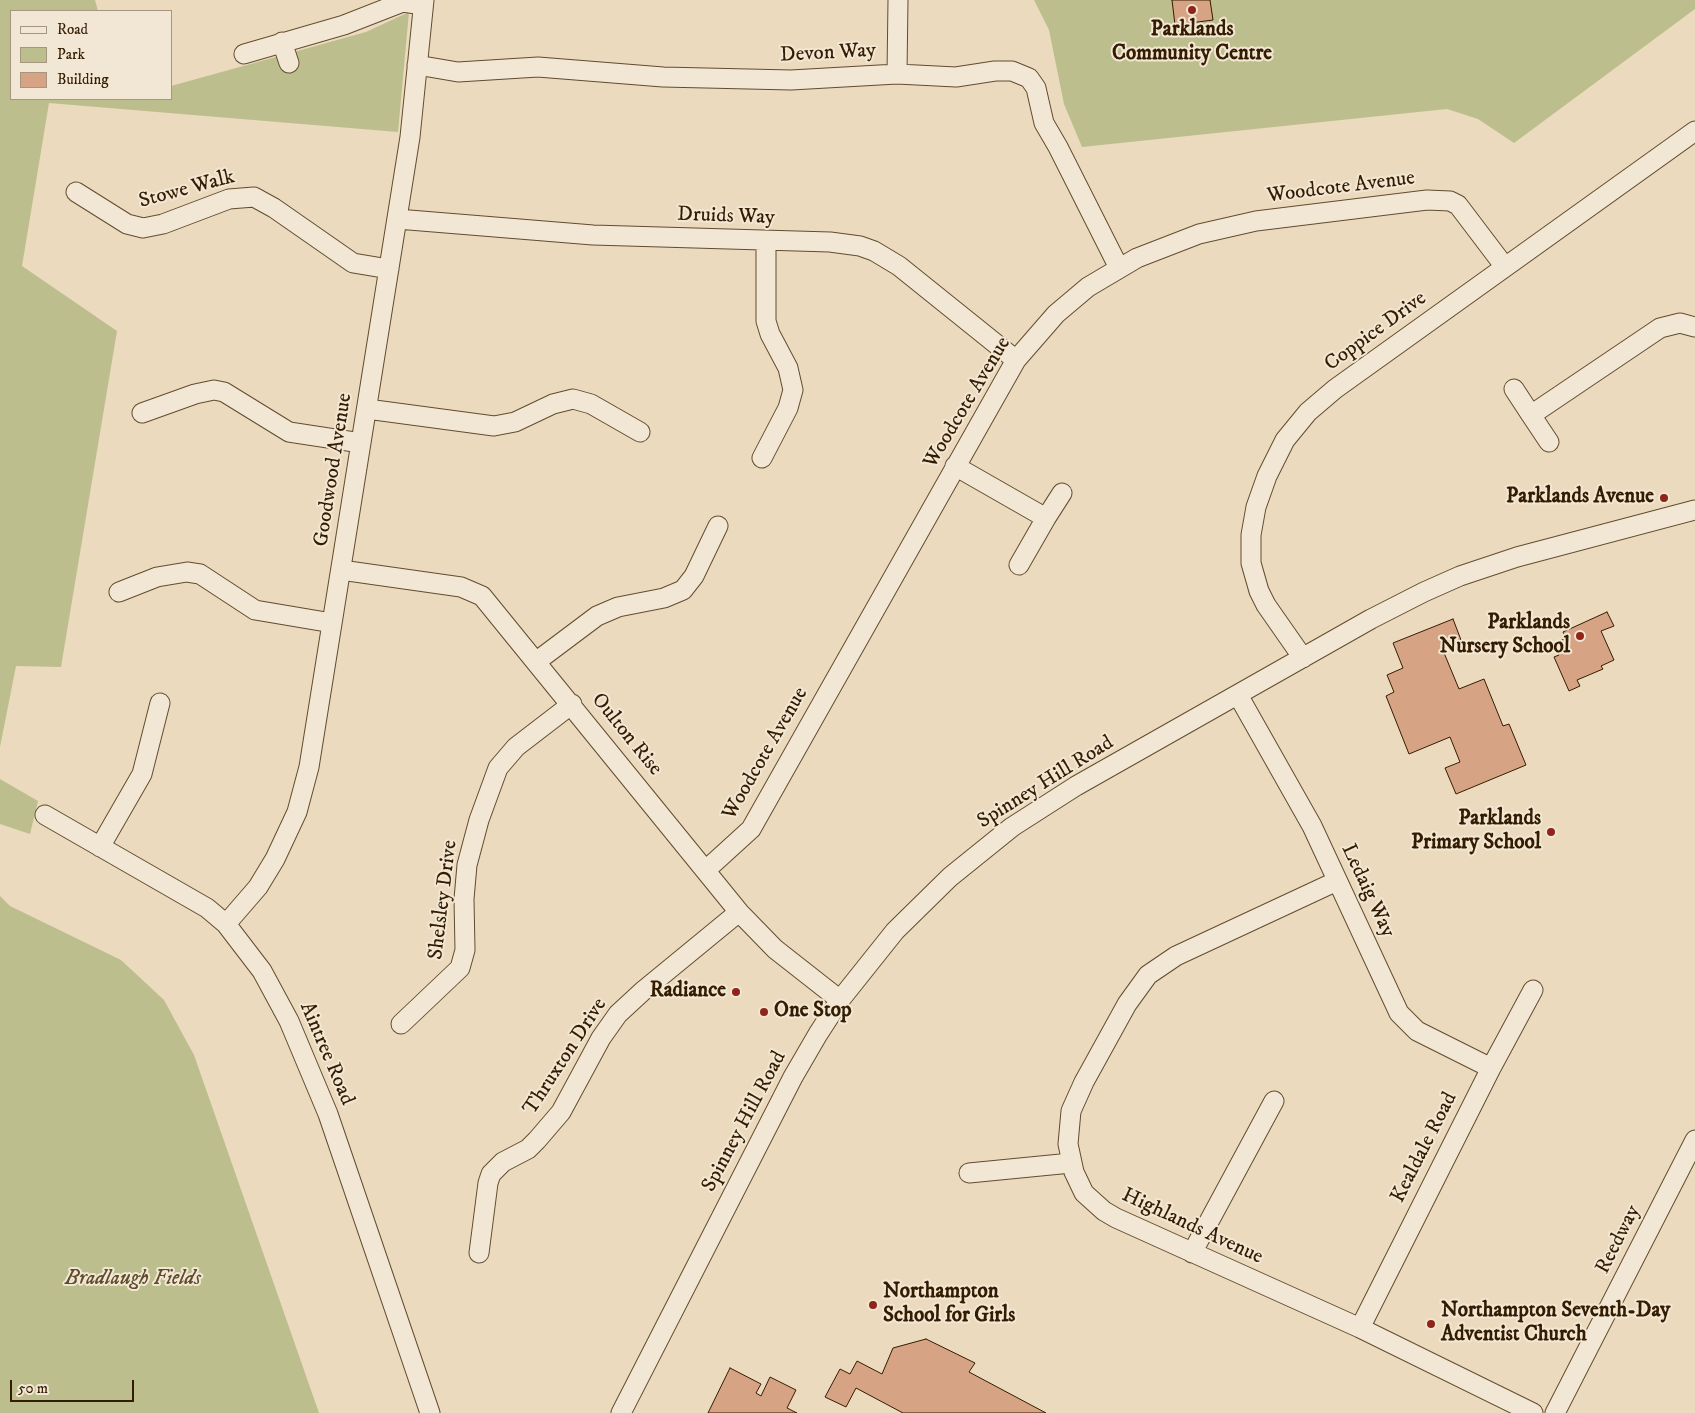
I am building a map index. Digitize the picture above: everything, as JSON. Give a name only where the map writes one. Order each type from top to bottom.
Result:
[{"type":"street","points":[[897,74],[898,0]]},
{"type":"street","points":[[244,54],[344,25],[403,2],[424,2]]},
{"type":"street","name":"Goodwood Avenue","points":[[226,924],[258,887],[275,859],[297,812],[309,767],[410,137],[424,2]]},
{"type":"street","points":[[282,42],[288,63]]},
{"type":"street","name":"Devon Way","points":[[417,65],[458,72],[538,67],[663,77],[791,80],[897,74],[956,77],[1012,71],[1029,78],[1036,88],[1044,123],[1119,268]]},
{"type":"street","name":"Coppice Drive","points":[[1303,658],[1259,591],[1251,563],[1252,521],[1260,493],[1277,456],[1297,425],[1320,401],[1695,131]]},
{"type":"street","name":"Stowe Walk","points":[[76,192],[127,224],[143,228],[163,224],[229,199],[254,197],[274,208],[353,262],[389,269]]},
{"type":"street","name":"Woodcote Avenue","points":[[706,870],[751,829],[1016,360],[1042,328],[1071,300],[1119,268],[1179,240],[1221,228],[1289,216],[1434,200],[1450,201],[1458,206],[1505,267]]},
{"type":"street","name":"Druids Way","points":[[397,219],[530,232],[830,242],[860,246],[874,251],[898,266],[1016,360]]},
{"type":"street","points":[[762,458],[788,408],[793,390],[788,368],[770,334],[766,322],[766,241]]},
{"type":"street","points":[[1531,415],[1660,328],[1680,323],[1695,327]]},
{"type":"street","points":[[1514,389],[1549,442]]},
{"type":"street","points":[[142,412],[195,394],[214,390],[224,392],[289,432],[362,444]]},
{"type":"street","points":[[367,409],[494,426],[515,422],[552,404],[573,399],[591,404],[640,432]]},
{"type":"street","points":[[955,466],[1046,518]]},
{"type":"street","points":[[1019,564],[1062,493]]},
{"type":"street","name":"Spinney Hill Road","points":[[621,1413],[793,1077],[840,1000],[883,945],[920,904],[981,851],[1040,808],[1076,786],[1397,605],[1460,576],[1568,542],[1695,510]]},
{"type":"street","points":[[537,661],[583,624],[607,610],[664,598],[683,590],[694,576],[718,526]]},
{"type":"street","name":"Oulton Rise","points":[[341,570],[461,587],[482,596],[572,704],[739,912],[775,949],[840,1000]]},
{"type":"street","points":[[119,592],[157,577],[187,572],[200,574],[255,610],[332,623]]},
{"type":"street","name":"Ledaig Way","points":[[1238,695],[1304,810],[1393,1002],[1404,1020],[1417,1031],[1491,1068]]},
{"type":"street","points":[[100,847],[142,774],[160,703]]},
{"type":"street","name":"Shelsley Drive","points":[[401,1024],[460,968],[465,950],[464,899],[467,865],[479,820],[498,768],[512,752],[572,704]]},
{"type":"street","name":"Aintree Road","points":[[45,815],[196,902],[226,924],[244,946],[270,986],[302,1051],[353,1186],[430,1413]]},
{"type":"street","name":"Highlands Avenue","points":[[1337,881],[1176,956],[1148,975],[1127,1004],[1075,1099],[1068,1133],[1071,1163],[1084,1193],[1104,1211],[1134,1228],[1360,1328],[1533,1413]]},
{"type":"street","name":"Thruxton Drive","points":[[479,1253],[488,1183],[492,1174],[503,1162],[528,1149],[561,1112],[601,1038],[618,1014],[644,990],[739,912]]},
{"type":"street","name":"Kealdale Road","points":[[1360,1328],[1491,1068],[1533,990]]},
{"type":"street","points":[[1192,1253],[1274,1101]]},
{"type":"street","name":"Reedway","points":[[1555,1413],[1695,1140]]},
{"type":"street","points":[[969,1173],[1071,1163]]},
{"type":"green space","points":[[0,0],[95,0],[98,10],[10,10],[10,100],[172,100],[172,86],[366,32],[409,12],[398,132],[49,103],[22,266],[117,331],[61,667],[16,666],[0,747]]},
{"type":"green space","points":[[1034,0],[1695,0],[1695,9],[1514,143],[1478,119],[1447,109],[1082,147],[1064,104],[1049,30]]},
{"type":"green space","points":[[0,779],[38,801],[30,834],[0,824]]},
{"type":"green space","name":"Bradlaugh Fields","points":[[0,896],[10,906],[121,960],[164,1000],[194,1055],[319,1413],[0,1413]]},
{"type":"building","name":"Parklands Community Centre","points":[[1172,0],[1210,0],[1213,20],[1175,25]]},
{"type":"building","points":[[1607,612],[1614,626],[1601,631],[1614,660],[1601,666],[1603,669],[1577,680],[1580,686],[1569,691],[1554,657],[1559,655],[1554,644],[1566,638],[1563,632]]},
{"type":"building","name":"Parklands Primary School","points":[[1453,619],[1461,640],[1442,648],[1459,689],[1484,679],[1503,726],[1509,724],[1526,765],[1456,794],[1445,768],[1460,762],[1450,737],[1409,754],[1386,696],[1394,692],[1387,675],[1403,668],[1393,643]]},
{"type":"building","points":[[926,1339],[975,1363],[969,1372],[1046,1413],[903,1413],[856,1388],[846,1407],[825,1397],[840,1369],[850,1374],[857,1361],[882,1374],[893,1348]]},
{"type":"building","points":[[730,1368],[761,1384],[756,1393],[761,1396],[770,1377],[796,1390],[787,1408],[797,1413],[708,1413]]},
{"type":"place","name":"Parklands Community Centre","points":[[1192,10]]},
{"type":"place","name":"Parklands Avenue","points":[[1664,498]]},
{"type":"place","name":"Parklands Nursery School","points":[[1580,636]]},
{"type":"place","name":"Parklands Primary School","points":[[1551,832]]},
{"type":"place","name":"Radiance","points":[[736,992]]},
{"type":"place","name":"One Stop","points":[[764,1012]]},
{"type":"place","name":"Northampton School for Girls","points":[[873,1305]]},
{"type":"place","name":"Northampton Seventh-Day Adventist Church","points":[[1431,1324]]}]
